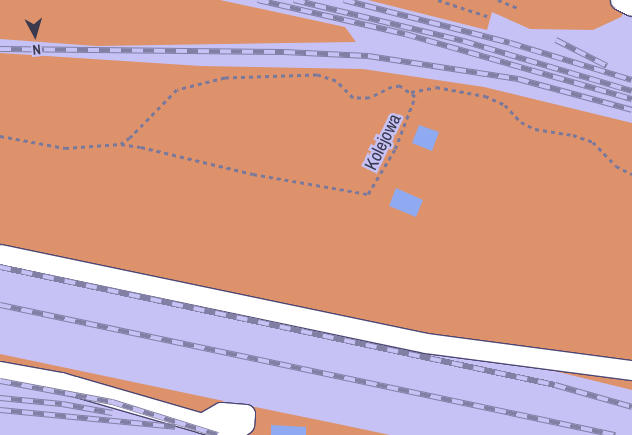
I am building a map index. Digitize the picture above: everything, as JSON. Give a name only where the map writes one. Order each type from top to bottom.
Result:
[{"type":"lane","points":[[620,0],[632,6]]},
{"type":"lane","points":[[0,254],[426,343],[632,370]]},
{"type":"lane","points":[[0,371],[61,382],[202,423]]},
{"type":"path","points":[[438,0],[490,16]]},
{"type":"path","points":[[498,0],[520,9]]},
{"type":"path","points":[[0,136],[65,148],[121,144],[176,90],[225,78],[316,75],[331,78],[346,94],[362,100],[392,87],[410,91],[436,87],[485,96],[505,105],[521,122],[535,129],[573,135],[593,142],[616,166],[632,174]]},
{"type":"path","name":"Kolejowa","points":[[121,144],[253,174],[368,194],[373,190],[398,142],[415,97],[410,91]]},
{"type":"shaded area","points":[[0,0],[220,0],[345,27],[356,42],[96,46],[0,39]]},
{"type":"shaded area","points":[[368,0],[632,0],[621,17],[593,30],[530,29],[492,12],[487,30]]},
{"type":"shaded area","points":[[0,53],[201,66],[363,69],[484,87],[632,123],[632,390],[406,335],[0,249]]},
{"type":"shaded area","points":[[0,354],[224,401],[200,417],[0,368]]},
{"type":"shaded area","points":[[250,406],[343,425],[390,435],[242,435]]},
{"type":"building","points":[[419,125],[439,132],[432,151],[412,143]]},
{"type":"building","points":[[396,188],[423,200],[416,217],[389,206]]},
{"type":"building","points":[[271,425],[306,427],[306,435],[271,435]]},
{"type":"railway","points":[[258,0],[405,34],[632,99]]},
{"type":"railway","points":[[294,0],[463,41],[632,91]]},
{"type":"railway","points":[[344,0],[510,43],[632,80]]},
{"type":"railway","points":[[556,40],[607,66]]},
{"type":"railway","points":[[0,49],[284,52],[368,56],[518,79],[632,110]]},
{"type":"railway","points":[[0,267],[555,385],[632,407]]},
{"type":"railway","points":[[0,305],[615,435]]},
{"type":"railway","points":[[0,381],[112,402],[218,435]]},
{"type":"railway","points":[[0,398],[62,404],[112,413]]},
{"type":"railway","points":[[0,410],[175,427]]}]
